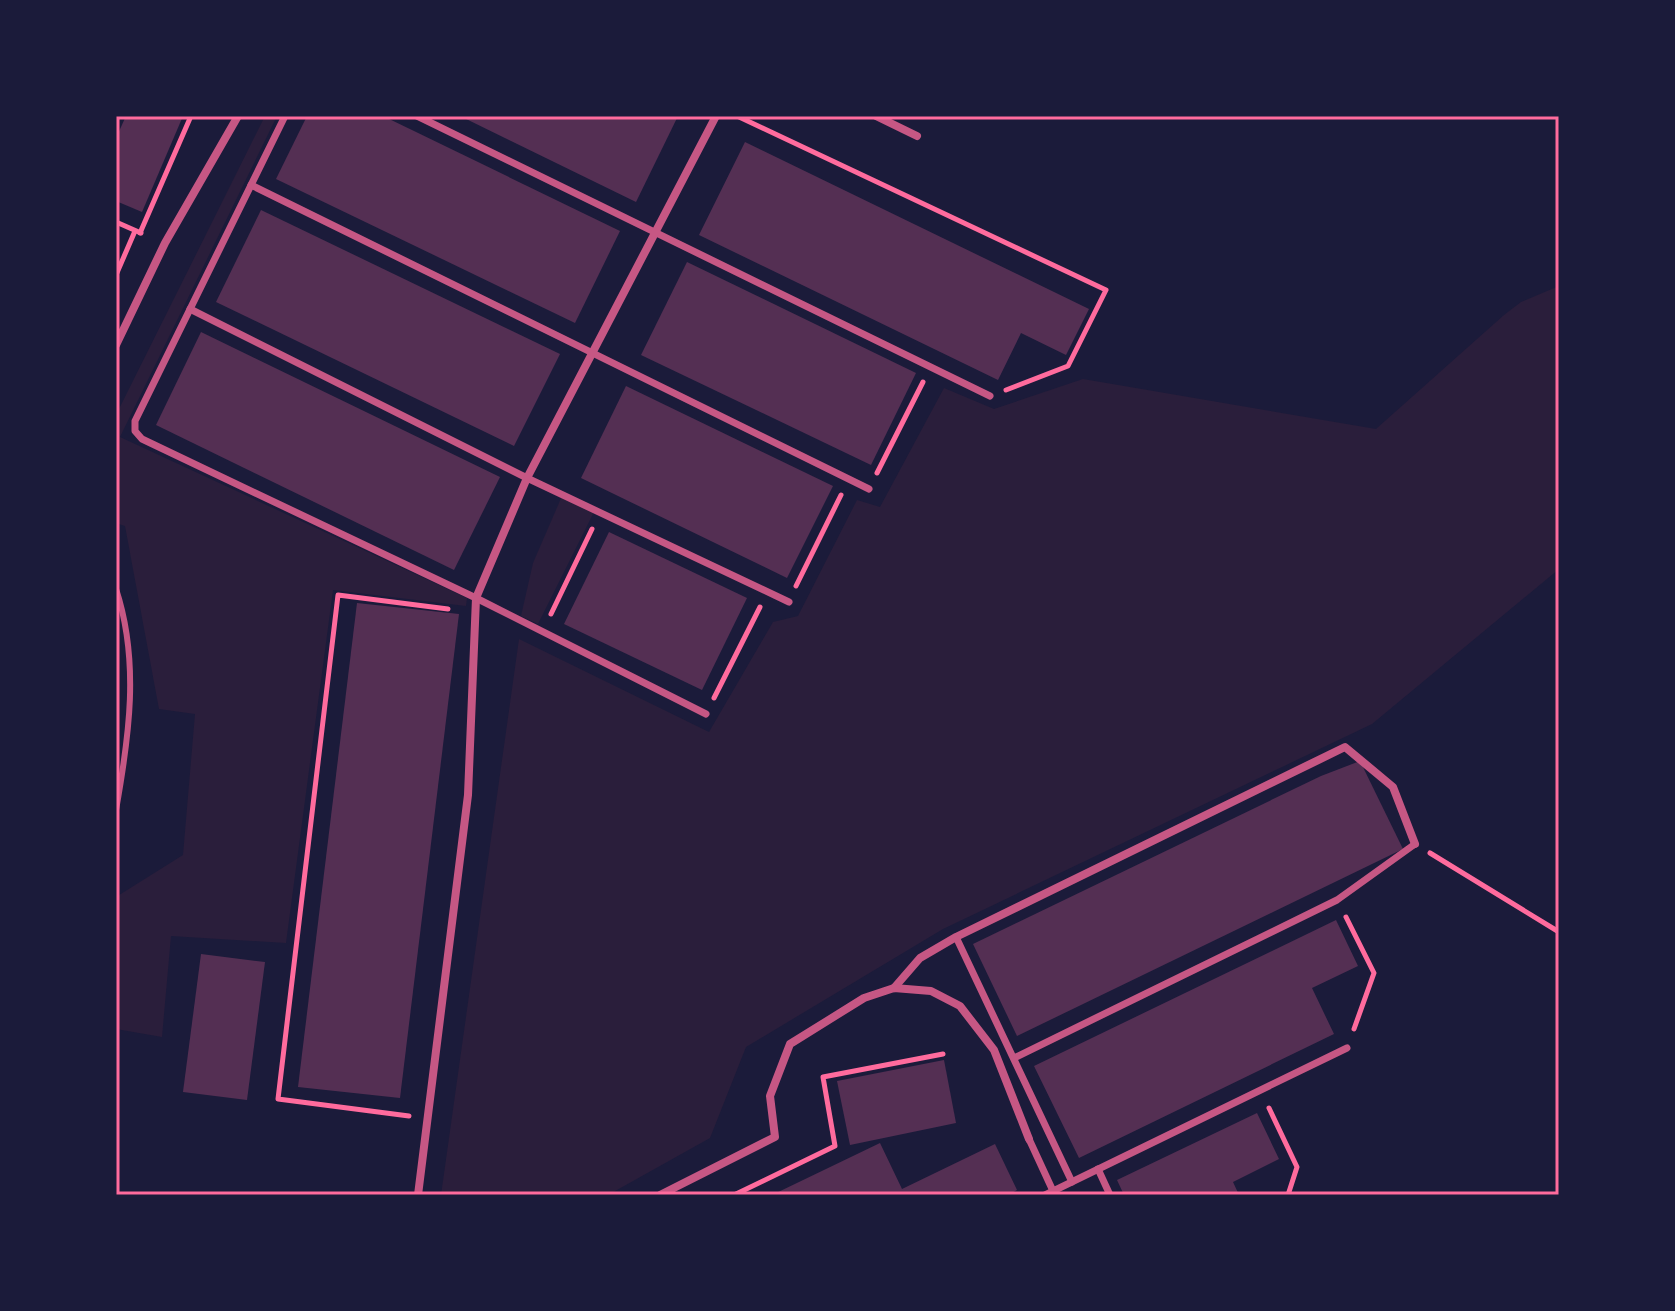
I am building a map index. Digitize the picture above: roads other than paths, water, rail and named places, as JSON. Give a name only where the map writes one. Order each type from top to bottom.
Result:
[{"type":"street","points":[[116,345],[165,243],[238,116]]},
{"type":"street","points":[[285,116],[135,421],[135,431],[142,439],[476,598],[706,714]]},
{"type":"street","points":[[417,116],[990,396]]},
{"type":"street","points":[[418,1195],[468,795],[476,598],[527,478],[716,116]]},
{"type":"street","points":[[876,116],[917,136]]},
{"type":"street","points":[[251,185],[869,489]]},
{"type":"street","points":[[190,309],[527,478],[602,510],[789,602]]},
{"type":"street","points":[[894,988],[920,958],[956,937],[1345,747],[1393,787],[1415,844],[1337,900],[1014,1058]]},
{"type":"street","points":[[956,937],[1072,1182]]},
{"type":"street","points":[[660,1195],[775,1137],[770,1096],[790,1044],[864,998],[894,988],[931,991],[960,1006],[994,1050],[1053,1191]]},
{"type":"street","points":[[1045,1195],[1347,1048]]},
{"type":"street","points":[[1098,1169],[1110,1195]]},
{"type":"lane","points":[[116,589],[129,650],[131,729],[116,810]]}]
